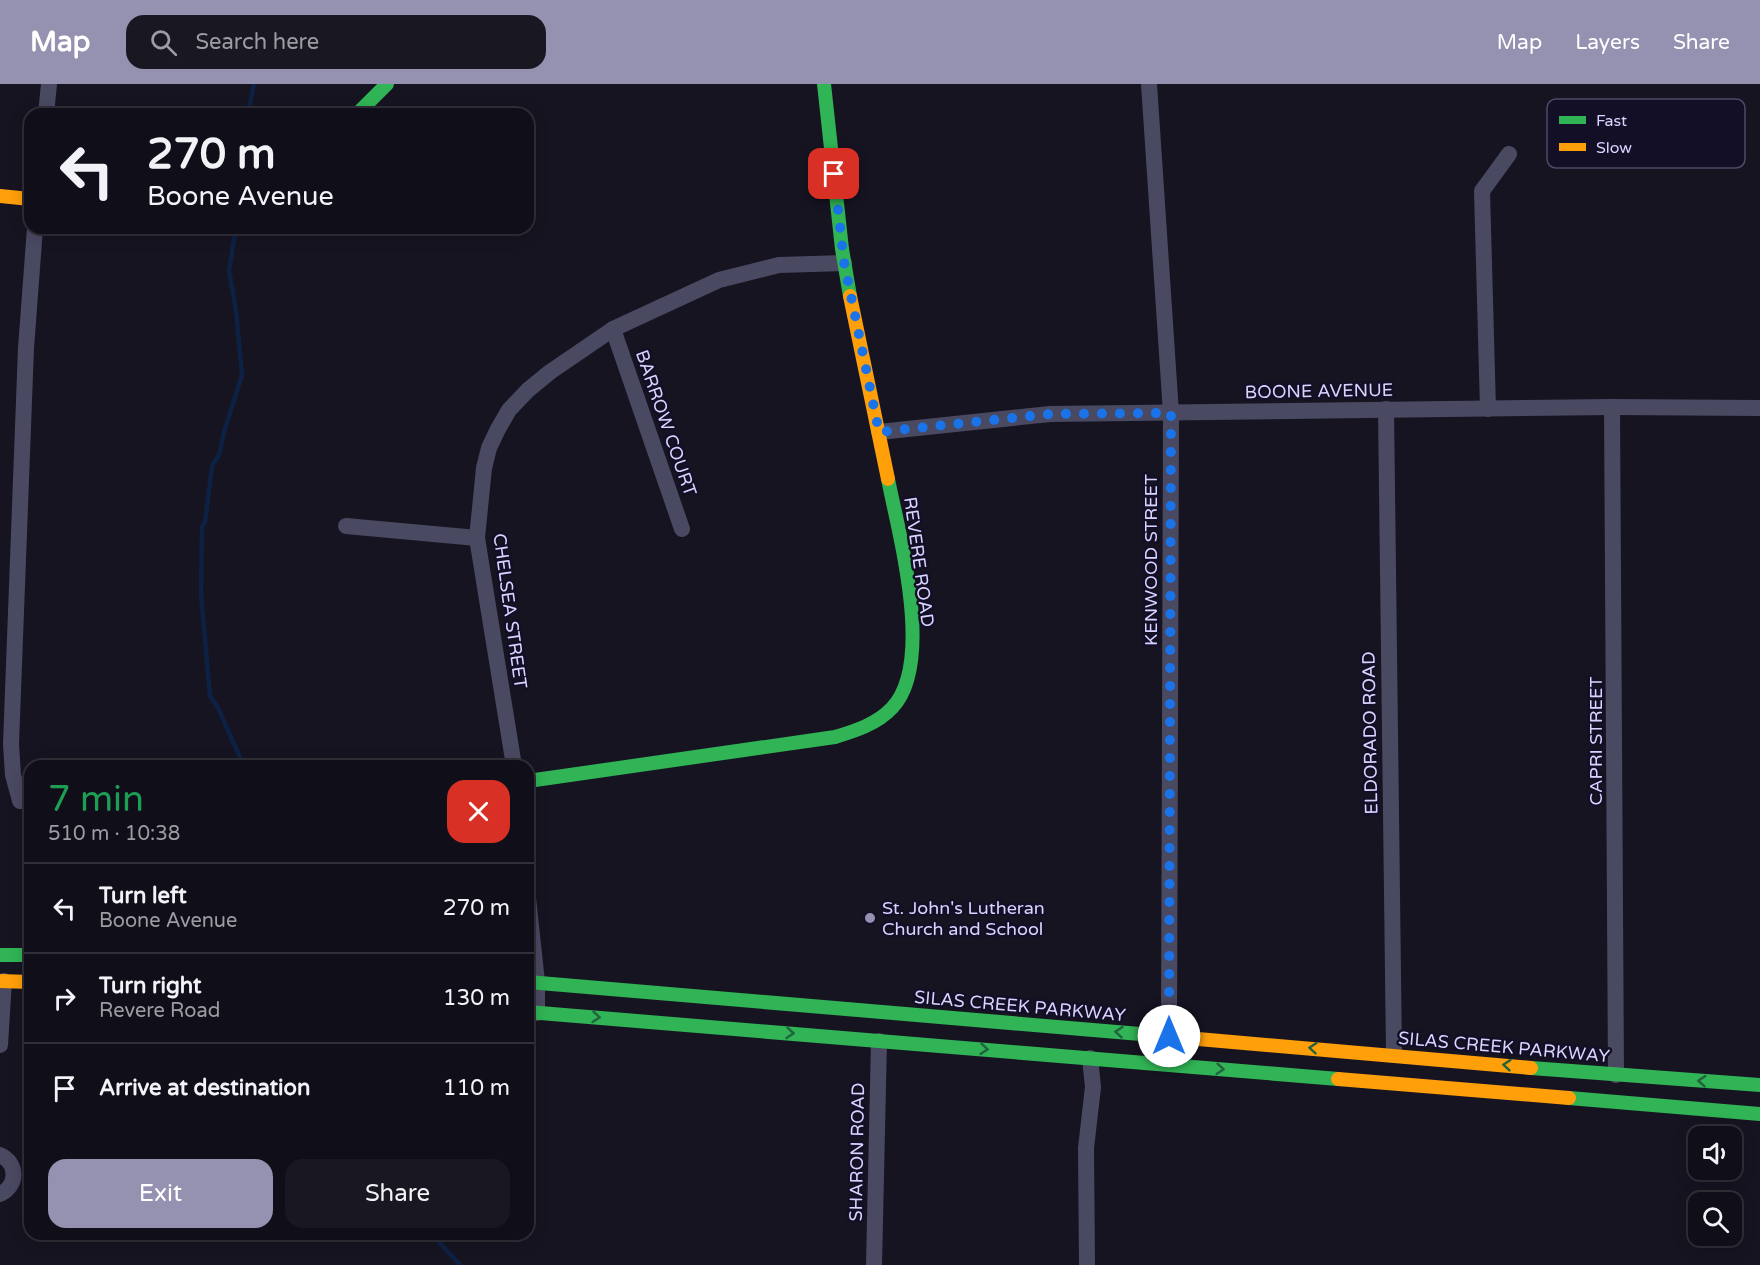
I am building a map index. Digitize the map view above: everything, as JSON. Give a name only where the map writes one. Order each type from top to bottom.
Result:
[{"type":"main road","points":[[363,108],[387,84]]},
{"type":"main road","name":"REVERE ROAD","points":[[534,780],[835,737],[856,731],[886,714],[903,692],[908,678],[912,650],[912,622],[907,580],[844,262],[824,84]]},
{"type":"main road","points":[[0,196],[24,198]]},
{"type":"main road","points":[[0,955],[24,955]]},
{"type":"main road","points":[[2,981],[24,982]]},
{"type":"main road","name":"SILAS CREEK PARKWAY","points":[[534,982],[1616,1075],[1760,1085]]},
{"type":"main road","points":[[534,1012],[1760,1114]]},
{"type":"street","points":[[47,108],[50,84]]},
{"type":"street","name":"KENWOOD STREET","points":[[1149,84],[1171,413],[1169,1036]]},
{"type":"street","points":[[1488,409],[1482,190],[1509,154]]},
{"type":"street","points":[[20,801],[13,776],[10,744],[26,348],[35,234]]},
{"type":"street","name":"CHELSEA STREET","points":[[513,760],[477,538],[484,468],[494,438],[509,411],[528,390],[550,372],[613,329],[719,280],[779,265],[844,262]]},
{"type":"street","name":"BARROW COURT","points":[[613,329],[682,529]]},
{"type":"street","name":"BOONE AVENUE","points":[[879,432],[1050,414],[1612,407],[1760,408]]},
{"type":"street","name":"CAPRI STREET","points":[[1612,407],[1616,1075]]},
{"type":"street","name":"ELDORADO ROAD","points":[[1386,410],[1394,1055]]},
{"type":"street","points":[[346,526],[477,538]]},
{"type":"street","points":[[0,1045],[2,981]]},
{"type":"street","name":"SHARON ROAD","points":[[874,1265],[879,1041]]},
{"type":"street","points":[[1087,1265],[1086,1148],[1093,1087],[1090,1059]]},
{"type":"street","points":[[0,1155],[10,1162],[14,1175],[9,1188],[0,1194]]},
{"type":"waterway","points":[[249,108],[254,84]]},
{"type":"waterway","points":[[235,234],[229,270],[236,311],[242,375],[219,455],[212,466],[205,522],[202,527],[201,594],[210,696],[218,708],[241,760]]},
{"type":"waterway","points":[[436,1240],[460,1265]]},
{"type":"traffic: fast","points":[[363,108],[387,84]]},
{"type":"traffic: fast","points":[[824,84],[842,249],[850,296]]},
{"type":"traffic: fast","points":[[534,780],[835,737],[865,726],[886,714],[905,688],[911,661],[913,631],[905,564],[888,479]]},
{"type":"traffic: fast","points":[[0,955],[24,955]]},
{"type":"traffic: fast","points":[[534,983],[1164,1036]]},
{"type":"traffic: fast","points":[[534,1012],[1338,1079]]},
{"type":"traffic: fast","points":[[1531,1068],[1760,1085]]},
{"type":"traffic: fast","points":[[1569,1098],[1760,1114]]},
{"type":"traffic: slow","points":[[0,196],[24,198]]},
{"type":"traffic: slow","points":[[850,296],[888,479]]},
{"type":"traffic: slow","points":[[0,981],[24,982]]},
{"type":"traffic: slow","points":[[1164,1036],[1531,1068]]},
{"type":"traffic: slow","points":[[1338,1079],[1569,1098]]},
{"type":"place","name":"St. John's Lutheran Church and School","points":[[870,918]]},
{"type":"route","points":[[834,174],[844,262],[879,432],[1050,414],[1171,413],[1169,1036]]}]
